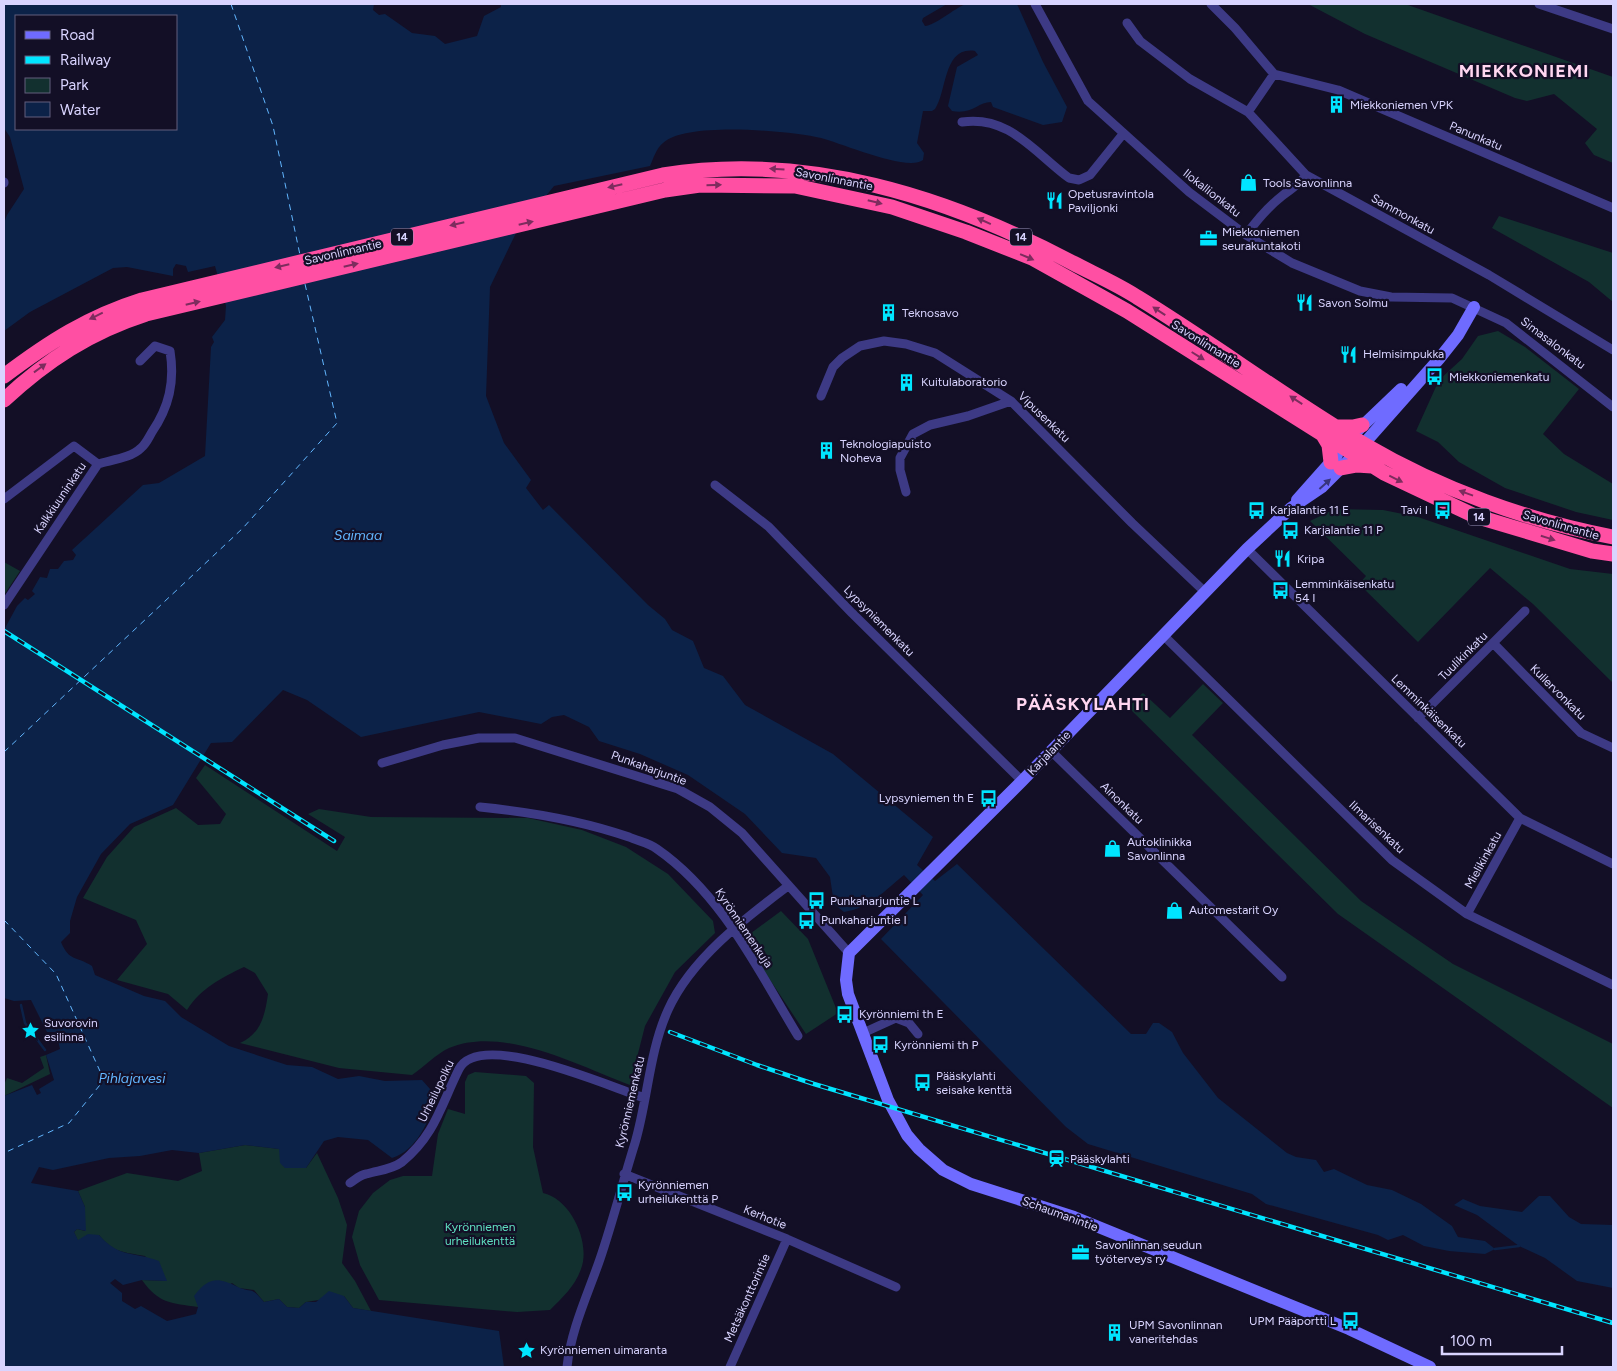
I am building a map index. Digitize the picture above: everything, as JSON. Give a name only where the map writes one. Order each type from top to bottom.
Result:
[{"type":"highway","name":"Savonlinnantie","points":[[4,376],[88,320],[106,311],[144,307],[664,182],[696,170],[750,168],[795,170],[857,180],[900,191],[973,216],[1036,243],[1136,296],[1336,426],[1372,466],[1475,516],[1592,551],[1613,554]]},
{"type":"highway","name":"Savonlinnantie","points":[[664,182],[700,185],[795,186],[892,207],[966,232],[1032,258],[1127,311],[1322,434],[1513,511],[1613,537]]},
{"type":"highway","name":"Savonlinnantie","points":[[4,400],[35,371],[62,352],[115,325],[144,307]]},
{"type":"highway","points":[[1336,426],[1353,427],[1362,425]]},
{"type":"highway","points":[[1322,434],[1330,445],[1336,465],[1372,466]]},
{"type":"street","name":"Ilokallionkatu","points":[[1035,4],[1088,101],[1188,192],[1246,235],[1292,263],[1360,291],[1391,297],[1452,298],[1474,307]]},
{"type":"street","points":[[1211,4],[1235,28],[1274,74],[1248,112]]},
{"type":"street","points":[[1539,4],[1613,29]]},
{"type":"street","name":"Sammonkatu","points":[[1127,23],[1140,41],[1176,68],[1248,112],[1306,175],[1488,275],[1613,350]]},
{"type":"street","name":"Panunkatu","points":[[1274,74],[1338,90],[1613,208]]},
{"type":"street","points":[[962,122],[984,120],[1016,134],[1069,178],[1078,180],[1090,175],[1123,134]]},
{"type":"street","points":[[1246,235],[1265,212],[1283,195],[1298,186],[1306,175]]},
{"type":"street","points":[[1354,446],[1424,374],[1458,334],[1474,307]]},
{"type":"street","name":"Simasalonkatu","points":[[1474,307],[1506,323],[1613,406]]},
{"type":"street","name":"Vipusenkatu","points":[[821,396],[833,368],[842,358],[860,346],[884,341],[906,344],[935,354],[1011,401],[1132,523],[1205,592]]},
{"type":"street","name":"Kalkkiuuninkatu","points":[[4,605],[98,464],[130,455],[141,448],[168,405],[171,386],[170,352],[162,347],[155,346],[140,360]]},
{"type":"street","points":[[1354,446],[1362,425],[1410,381],[1424,374]]},
{"type":"street","points":[[906,492],[900,470],[900,458],[913,434],[930,425],[968,416],[1011,401]]},
{"type":"street","points":[[4,499],[74,446],[98,464]]},
{"type":"street","name":"Karjalantie","points":[[848,953],[1022,781],[1247,549],[1291,508],[1311,482],[1336,465],[1354,446]]},
{"type":"street","name":"Lypsyniemenkatu","points":[[715,485],[769,527],[852,613],[1022,781]]},
{"type":"street","name":"Lemminkäisenkatu","points":[[1247,549],[1520,818],[1613,864]]},
{"type":"street","name":"Tuulikinkatu","points":[[1418,718],[1526,611]]},
{"type":"street","name":"Ilmarisenkatu","points":[[1163,635],[1392,860],[1467,914],[1613,985]]},
{"type":"street","name":"Kullervonkatu","points":[[1493,643],[1581,732],[1613,748]]},
{"type":"street","name":"Punkaharjuntie","points":[[382,763],[443,745],[479,738],[515,738],[546,746],[678,789],[710,807],[742,833],[848,953]]},
{"type":"street","name":"Ainonkatu","points":[[1051,751],[1282,977]]},
{"type":"street","name":"Kyrönniemenkuja","points":[[480,808],[530,812],[563,818],[601,827],[656,847],[697,881],[734,930],[798,1036]]},
{"type":"street","name":"Mielikinkatu","points":[[1467,914],[1520,818]]},
{"type":"street","name":"Kyrönniemenkatu","points":[[567,1367],[572,1340],[607,1238],[635,1141],[655,1045],[668,1010],[693,972],[734,930],[788,886]]},
{"type":"street","name":"Schaumanintie","points":[[848,953],[846,980],[848,994],[896,1118],[919,1149],[943,1170],[971,1184],[1074,1217],[1349,1329],[1430,1367]]},
{"type":"street","points":[[863,1033],[896,1018],[908,1023],[918,1034]]},
{"type":"street","name":"Urheilupolku","points":[[350,1183],[364,1174],[389,1169],[400,1164],[415,1150],[434,1127],[462,1064],[473,1057],[514,1057],[553,1065],[645,1098]]},
{"type":"street","name":"Kerhotie","points":[[624,1174],[787,1239],[896,1287]]},
{"type":"street","name":"Metsäkonttorintie","points":[[730,1367],[787,1239]]},
{"type":"green space","points":[[1308,4],[1405,4],[1613,77],[1613,163],[1594,155],[1585,143],[1597,129],[1554,94],[1527,101],[1515,98],[1365,34]]},
{"type":"green space","points":[[1499,216],[1613,253],[1613,302],[1589,282],[1492,228]]},
{"type":"green space","points":[[1498,331],[1525,347],[1579,389],[1543,434],[1564,454],[1613,484],[1613,520],[1576,512],[1505,488],[1459,462],[1438,442],[1416,431],[1439,380],[1462,359],[1478,336]]},
{"type":"green space","points":[[1335,509],[1383,510],[1418,517],[1570,569],[1613,574],[1613,683],[1533,604],[1490,568],[1418,642],[1359,584],[1366,576],[1310,521]]},
{"type":"green space","points":[[4,562],[20,571],[4,595]]},
{"type":"green space","points":[[1203,684],[1223,703],[1192,735],[1361,901],[1453,964],[1613,1044],[1613,1108],[1338,914],[1128,707],[1143,693],[1170,718]]},
{"type":"green space","points":[[205,765],[337,851],[345,837],[308,814],[319,809],[371,817],[528,818],[582,830],[626,847],[668,874],[713,921],[715,933],[675,972],[645,1026],[630,1085],[541,1051],[493,1041],[470,1042],[449,1048],[412,1075],[339,1068],[240,1043],[257,1029],[265,1009],[268,994],[255,973],[244,967],[227,975],[205,990],[187,1010],[168,994],[117,980],[147,944],[136,920],[83,898],[107,857],[134,827],[176,808],[198,825],[220,824],[226,814],[196,778]]},
{"type":"green space","points":[[781,911],[808,939],[838,1013],[806,1034],[743,939]]},
{"type":"green space","points":[[46,1055],[50,1074],[4,1096],[4,1085],[7,1078],[22,1083],[44,1068],[40,1057]]},
{"type":"green space","name":"Kyrönniemen urheilukenttä","points":[[475,1072],[526,1076],[534,1083],[533,1147],[543,1193],[553,1197],[570,1213],[581,1235],[583,1247],[581,1269],[575,1281],[550,1310],[517,1312],[379,1300],[360,1265],[352,1237],[359,1211],[373,1193],[390,1180],[403,1176],[432,1176],[438,1134],[448,1109],[465,1114],[465,1082],[468,1075]]},
{"type":"green space","points":[[245,1145],[280,1149],[280,1162],[306,1168],[317,1153],[338,1198],[347,1225],[342,1263],[355,1281],[371,1311],[353,1308],[344,1296],[306,1302],[299,1308],[287,1307],[279,1299],[264,1302],[254,1290],[239,1288],[232,1283],[198,1307],[173,1303],[154,1294],[142,1280],[167,1281],[145,1256],[114,1248],[99,1235],[78,1241],[74,1232],[77,1229],[85,1231],[85,1207],[78,1191],[127,1173],[178,1181],[202,1171],[199,1153]]},
{"type":"water","name":"Saimaa","points":[[984,2],[1017,4],[1043,62],[1067,107],[1062,122],[1043,125],[993,107],[991,102],[970,110],[952,111],[948,106],[957,67],[978,55],[975,51],[965,51],[951,63],[935,109],[923,111],[917,143],[924,153],[923,160],[915,163],[889,160],[806,135],[764,131],[715,130],[675,136],[661,145],[650,166],[554,186],[516,233],[490,287],[486,396],[504,443],[531,480],[526,488],[543,510],[549,505],[648,605],[665,619],[672,630],[693,641],[704,668],[723,676],[745,705],[833,754],[933,837],[917,865],[935,881],[957,864],[1131,1034],[1146,1034],[1153,1023],[1159,1023],[1172,1032],[1183,1053],[1218,1098],[1287,1153],[1296,1157],[1316,1160],[1324,1172],[1334,1169],[1367,1185],[1392,1190],[1421,1204],[1452,1226],[1458,1237],[1485,1241],[1495,1249],[1485,1254],[1449,1251],[1424,1246],[1403,1235],[1388,1240],[1378,1235],[1266,1204],[1252,1194],[1088,1144],[1066,1127],[881,939],[923,895],[904,875],[869,903],[844,912],[834,904],[830,877],[816,858],[782,853],[745,814],[688,775],[640,754],[599,741],[589,727],[564,715],[552,717],[541,724],[479,712],[361,737],[307,700],[283,690],[232,742],[211,743],[173,805],[130,824],[101,854],[77,897],[70,921],[70,933],[61,942],[70,956],[92,966],[95,975],[144,996],[165,1001],[181,1017],[229,1046],[287,1065],[312,1067],[338,1079],[359,1076],[385,1081],[422,1080],[438,1098],[426,1125],[409,1148],[392,1158],[368,1140],[338,1137],[324,1141],[306,1168],[285,1168],[280,1163],[279,1149],[245,1145],[199,1153],[172,1150],[140,1156],[109,1158],[53,1170],[39,1167],[31,1183],[78,1191],[85,1207],[86,1231],[77,1229],[74,1232],[78,1240],[88,1234],[99,1235],[120,1251],[159,1261],[167,1281],[142,1280],[123,1285],[115,1279],[110,1283],[122,1293],[122,1301],[135,1309],[141,1306],[167,1321],[196,1314],[198,1307],[194,1296],[204,1285],[219,1280],[254,1292],[264,1302],[279,1299],[287,1307],[299,1308],[306,1302],[316,1302],[329,1291],[344,1296],[353,1308],[499,1331],[504,1367],[4,1367],[4,1096],[32,1085],[37,1095],[41,1093],[39,1089],[54,1080],[46,1055],[60,1049],[56,1032],[47,1032],[31,1000],[14,1001],[4,998],[4,630],[17,606],[25,598],[28,600],[35,594],[32,591],[40,577],[47,578],[50,569],[58,569],[64,561],[73,560],[76,555],[72,550],[143,485],[159,483],[205,456],[211,347],[214,342],[212,337],[225,320],[226,306],[215,266],[188,272],[186,266],[176,264],[173,269],[173,276],[127,267],[113,268],[30,312],[4,331],[4,223],[24,189],[10,137],[4,128],[4,4],[374,4],[373,10],[379,15],[385,14],[412,33],[435,36],[445,44],[477,36],[484,16],[501,7],[501,4],[947,4],[923,18],[922,21],[925,26],[934,23],[966,4]]},
{"type":"water","points":[[1539,1196],[1550,1196],[1569,1217],[1581,1224],[1613,1225],[1613,1288],[1577,1281],[1545,1258],[1519,1246],[1477,1215],[1454,1205],[1463,1199],[1480,1206],[1522,1212]]},
{"type":"waterway","points":[[21,1005],[25,1023],[45,1050]]},
{"type":"waterway","points":[[1495,1249],[1519,1246]]},
{"type":"ferry route","points":[[231,4],[273,126],[300,255]]},
{"type":"ferry route","points":[[4,752],[243,528],[337,423],[305,284]]},
{"type":"ferry route","points":[[4,920],[56,974],[104,1080],[69,1123],[4,1153]]},
{"type":"railway","points":[[4,631],[334,841]]},
{"type":"railway","points":[[670,1032],[814,1084],[1613,1323]]},
{"type":"place","name":"Miekkoniemen VPK","points":[[1336,105]]},
{"type":"place","name":"Tools Savonlinna","points":[[1249,183]]},
{"type":"place","name":"Opetusravintola Paviljonki","points":[[1054,201]]},
{"type":"place","name":"Miekkoniemen seurakuntakoti","points":[[1208,239]]},
{"type":"place","name":"Savon Solmu","points":[[1304,303]]},
{"type":"place","name":"Teknosavo","points":[[888,313]]},
{"type":"place","name":"Helmisimpukka","points":[[1349,354]]},
{"type":"place","name":"Miekkoniemenkatu","points":[[1435,377]]},
{"type":"place","name":"Kuitulaboratorio","points":[[907,382]]},
{"type":"place","name":"Teknologiapuisto Noheva","points":[[826,451]]},
{"type":"place","name":"Karjalantie 11 E","points":[[1256,510]]},
{"type":"place","name":"Tavi I","points":[[1442,510]]},
{"type":"place","name":"Karjalantie 11 P","points":[[1290,530]]},
{"type":"place","name":"Kripa","points":[[1283,559]]},
{"type":"place","name":"Lemminkäisenkatu 54 I","points":[[1281,591]]},
{"type":"place","name":"Lypsyniemen th E","points":[[988,798]]},
{"type":"place","name":"Autoklinikka Savonlinna","points":[[1113,849]]},
{"type":"place","name":"Punkaharjuntie L","points":[[816,901]]},
{"type":"place","name":"Automestarit Oy","points":[[1175,910]]},
{"type":"place","name":"Punkaharjuntie I","points":[[807,920]]},
{"type":"place","name":"Kyrönniemi th E","points":[[845,1014]]},
{"type":"place","name":"Suvorovin esilinna","points":[[30,1030]]},
{"type":"place","name":"Kyrönniemi th P","points":[[880,1045]]},
{"type":"place","name":"Pääskylahti seisake kenttä","points":[[922,1083]]},
{"type":"place","name":"Pääskylahti","points":[[1056,1159]]},
{"type":"place","name":"Kyrönniemen urheilukenttä P","points":[[624,1192]]},
{"type":"place","name":"Savonlinnan seudun työterveys ry","points":[[1081,1252]]},
{"type":"place","name":"UPM Pääportti L","points":[[1350,1321]]},
{"type":"place","name":"UPM Savonlinnan vaneritehdas","points":[[1115,1332]]},
{"type":"place","name":"Kyrönniemen uimaranta","points":[[526,1350]]},
{"type":"district","name":"MIEKKONIEMI","points":[[1524,71]]},
{"type":"district","name":"PÄÄSKYLAHTI","points":[[1083,704]]},
{"type":"water label","name":"Pihlajavesi","points":[[132,1078]]}]
